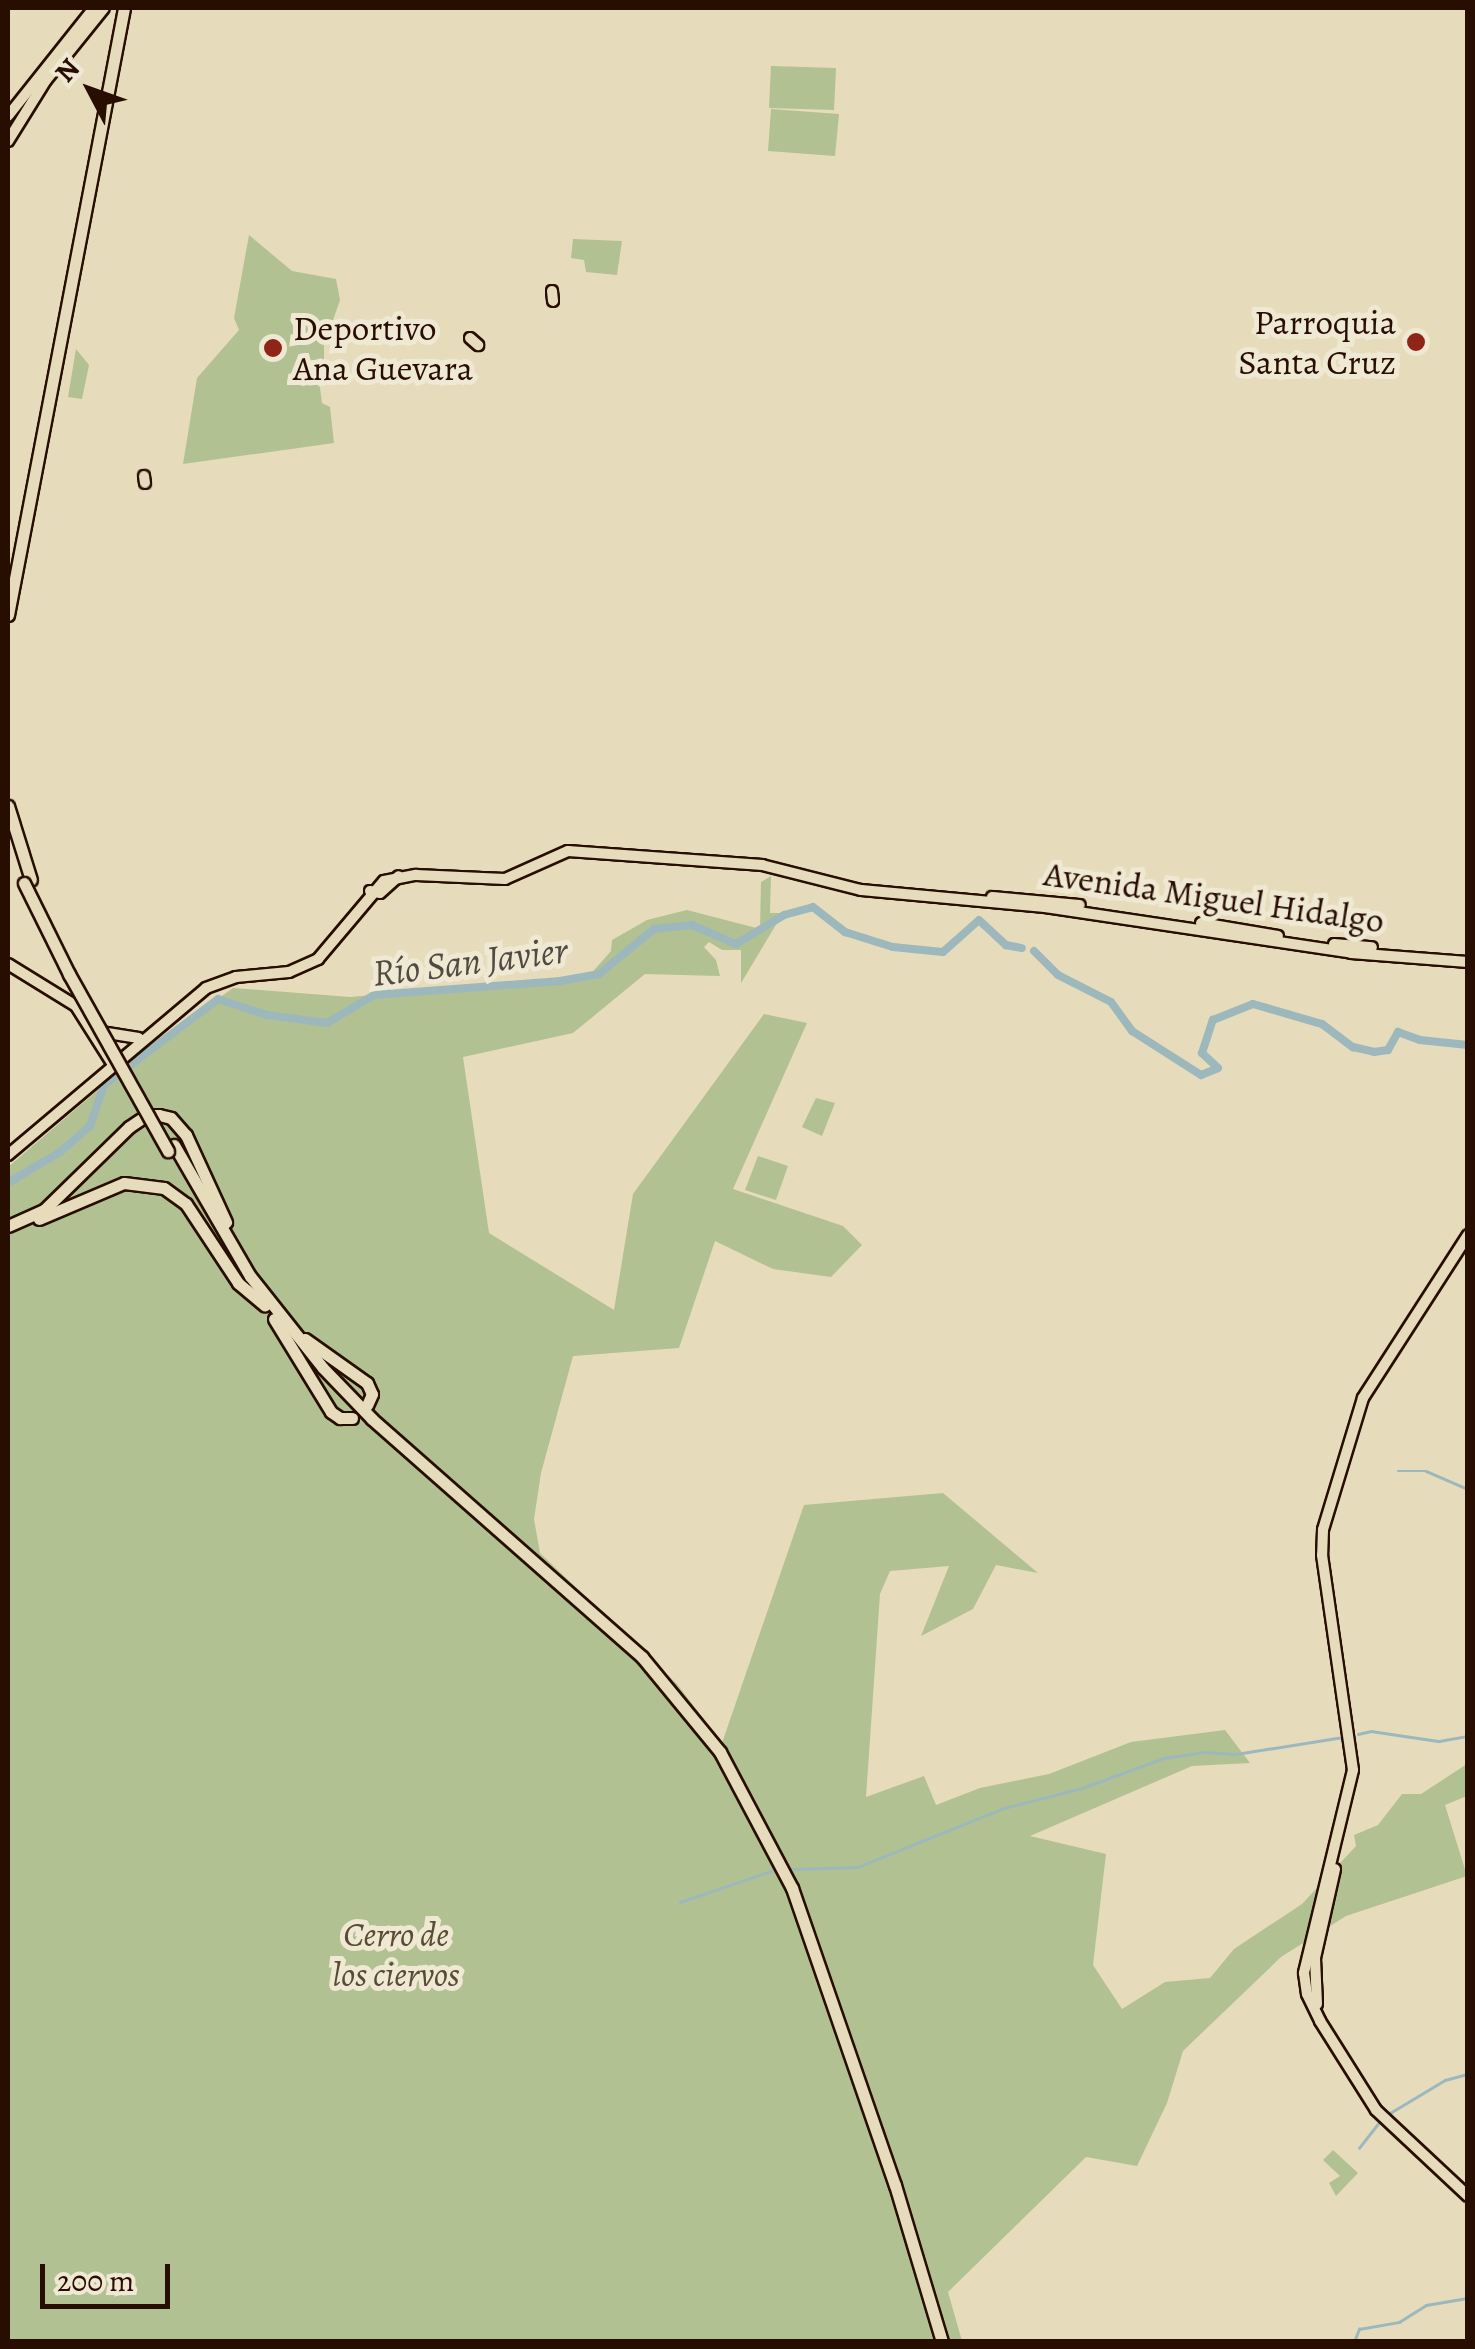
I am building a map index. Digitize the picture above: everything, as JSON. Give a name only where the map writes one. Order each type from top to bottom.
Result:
[{"type":"highway","points":[[8,584],[120,8]]},
{"type":"highway","points":[[8,615],[120,8]]},
{"type":"highway","points":[[8,806],[27,882]]},
{"type":"highway","points":[[8,833],[27,882],[81,982],[171,1148],[264,1306]]},
{"type":"highway","points":[[8,1229],[44,1210],[129,1127],[147,1115],[160,1115],[180,1125],[186,1135],[250,1276]]},
{"type":"highway","points":[[171,1148],[331,1412],[340,1418],[352,1418]]},
{"type":"highway","points":[[8,1229],[111,1187],[152,1184],[186,1204],[231,1274],[264,1306],[329,1360],[367,1383],[372,1394],[366,1405]]},
{"type":"highway","points":[[276,1317],[372,1420],[538,1562],[660,1675],[713,1742],[784,1869],[895,2185],[939,2342]]},
{"type":"highway","points":[[276,1317],[368,1423],[640,1663],[712,1750],[787,1890],[939,2342]]},
{"type":"main road","points":[[8,142],[14,106],[94,8]]},
{"type":"main road","points":[[14,117],[104,8]]},
{"type":"main road","points":[[8,1152],[213,978],[234,971],[289,967],[306,959],[328,940],[368,885],[397,870],[505,873],[571,846],[764,860],[862,885],[954,898]]},
{"type":"main road","points":[[90,1026],[113,1037],[143,1037],[216,982],[290,972],[309,964],[333,943],[370,891],[399,876],[505,878],[562,853],[587,852],[762,865],[861,890],[954,898]]},
{"type":"main road","name":"Avenida Miguel Hidalgo","points":[[954,898],[1045,907],[1350,953],[1360,958],[1468,961]]},
{"type":"main road","name":"Avenida Miguel Hidalgo","points":[[954,898],[1046,900],[1322,943],[1468,961]]},
{"type":"main road","points":[[8,964],[64,996],[90,1026],[113,1064]]},
{"type":"main road","points":[[95,1082],[105,1079],[140,1051],[143,1037]]},
{"type":"main road","points":[[8,1152],[113,1064]]},
{"type":"main road","points":[[1468,1235],[1364,1398],[1323,1530],[1322,1556],[1353,1770],[1304,1972],[1307,1994],[1320,2020],[1376,2110],[1468,2193]]},
{"type":"main road","points":[[1468,1244],[1368,1402],[1327,1531],[1326,1554],[1358,1771],[1318,1935],[1313,1979],[1324,2018],[1380,2106],[1468,2193]]},
{"type":"green space","points":[[771,66],[836,68],[834,110],[769,108]]},
{"type":"green space","points":[[771,109],[839,114],[835,156],[768,151]]},
{"type":"green space","name":"Deportivo Ana Guevara","points":[[249,235],[292,271],[336,279],[340,300],[324,346],[324,371],[318,373],[322,403],[330,407],[334,443],[183,464],[197,378],[239,330],[234,318]]},
{"type":"green space","points":[[573,239],[622,241],[617,275],[586,272],[584,260],[571,258]]},
{"type":"green space","points":[[76,349],[89,365],[82,399],[68,397]]},
{"type":"green space","name":"Cerro de los ciervos","points":[[771,876],[770,913],[783,913],[741,983],[741,950],[722,950],[709,942],[704,947],[716,960],[720,976],[645,974],[573,1033],[463,1057],[489,1233],[614,1310],[633,1194],[764,1014],[807,1023],[733,1189],[843,1226],[862,1245],[831,1277],[773,1269],[715,1241],[679,1348],[573,1356],[541,1473],[534,1519],[540,1553],[677,1684],[722,1743],[804,1505],[943,1493],[1038,1573],[996,1565],[973,1609],[921,1636],[949,1566],[890,1571],[880,1594],[866,1797],[924,1776],[936,1805],[980,1788],[1049,1774],[1131,1742],[1225,1730],[1250,1763],[1192,1766],[1030,1836],[1106,1854],[1093,1965],[1122,2009],[1165,1982],[1210,1978],[1234,1949],[1302,1904],[1356,1846],[1354,1835],[1378,1825],[1402,1794],[1421,1794],[1467,1764],[1467,1796],[1445,1805],[1467,1876],[1346,1916],[1281,1957],[1183,2051],[1167,2103],[1137,2166],[1086,2157],[948,2292],[962,2341],[8,2341],[8,1167],[140,1054],[233,988],[350,997],[589,976],[611,951],[612,940],[647,920],[687,910],[760,929],[761,882]]},
{"type":"green space","points":[[816,1098],[835,1103],[822,1136],[802,1127]]},
{"type":"green space","points":[[758,1156],[788,1166],[776,1200],[745,1190]]},
{"type":"green space","points":[[1333,2150],[1358,2173],[1336,2196],[1329,2183],[1340,2176],[1323,2160]]},
{"type":"waterway","name":"Río San Javier","points":[[8,1183],[60,1152],[90,1126],[104,1085],[218,999],[267,1015],[327,1023],[374,995],[560,981],[599,974],[654,929],[692,925],[736,944],[784,915],[813,907],[845,932],[893,947],[943,952],[979,920],[1006,945],[1022,948]]},
{"type":"waterway","name":"Río San Javier","points":[[1034,951],[1058,975],[1111,1002],[1132,1031],[1201,1075],[1218,1068],[1202,1053],[1213,1020],[1253,1004],[1322,1024],[1353,1047],[1374,1052],[1388,1050],[1398,1032],[1420,1040],[1468,1045]]},
{"type":"waterway","points":[[1398,1471],[1426,1471],[1468,1489]]},
{"type":"waterway","points":[[1358,1734],[1371,1731],[1439,1741],[1468,1736]]},
{"type":"waterway","points":[[791,1869],[858,1867],[1004,1808],[1082,1788],[1164,1758],[1205,1752],[1236,1754],[1343,1737]]},
{"type":"waterway","points":[[680,1902],[771,1871]]},
{"type":"waterway","points":[[1390,2113],[1445,2080],[1468,2074]]},
{"type":"waterway","points":[[1359,2148],[1380,2121]]},
{"type":"waterway","points":[[1354,2342],[1359,2329],[1399,2322],[1426,2305],[1468,2298]]},
{"type":"place","name":"Parroquia Santa Cruz","points":[[1416,342]]},
{"type":"place","name":"Deportivo Ana Guevara","points":[[273,348]]}]
